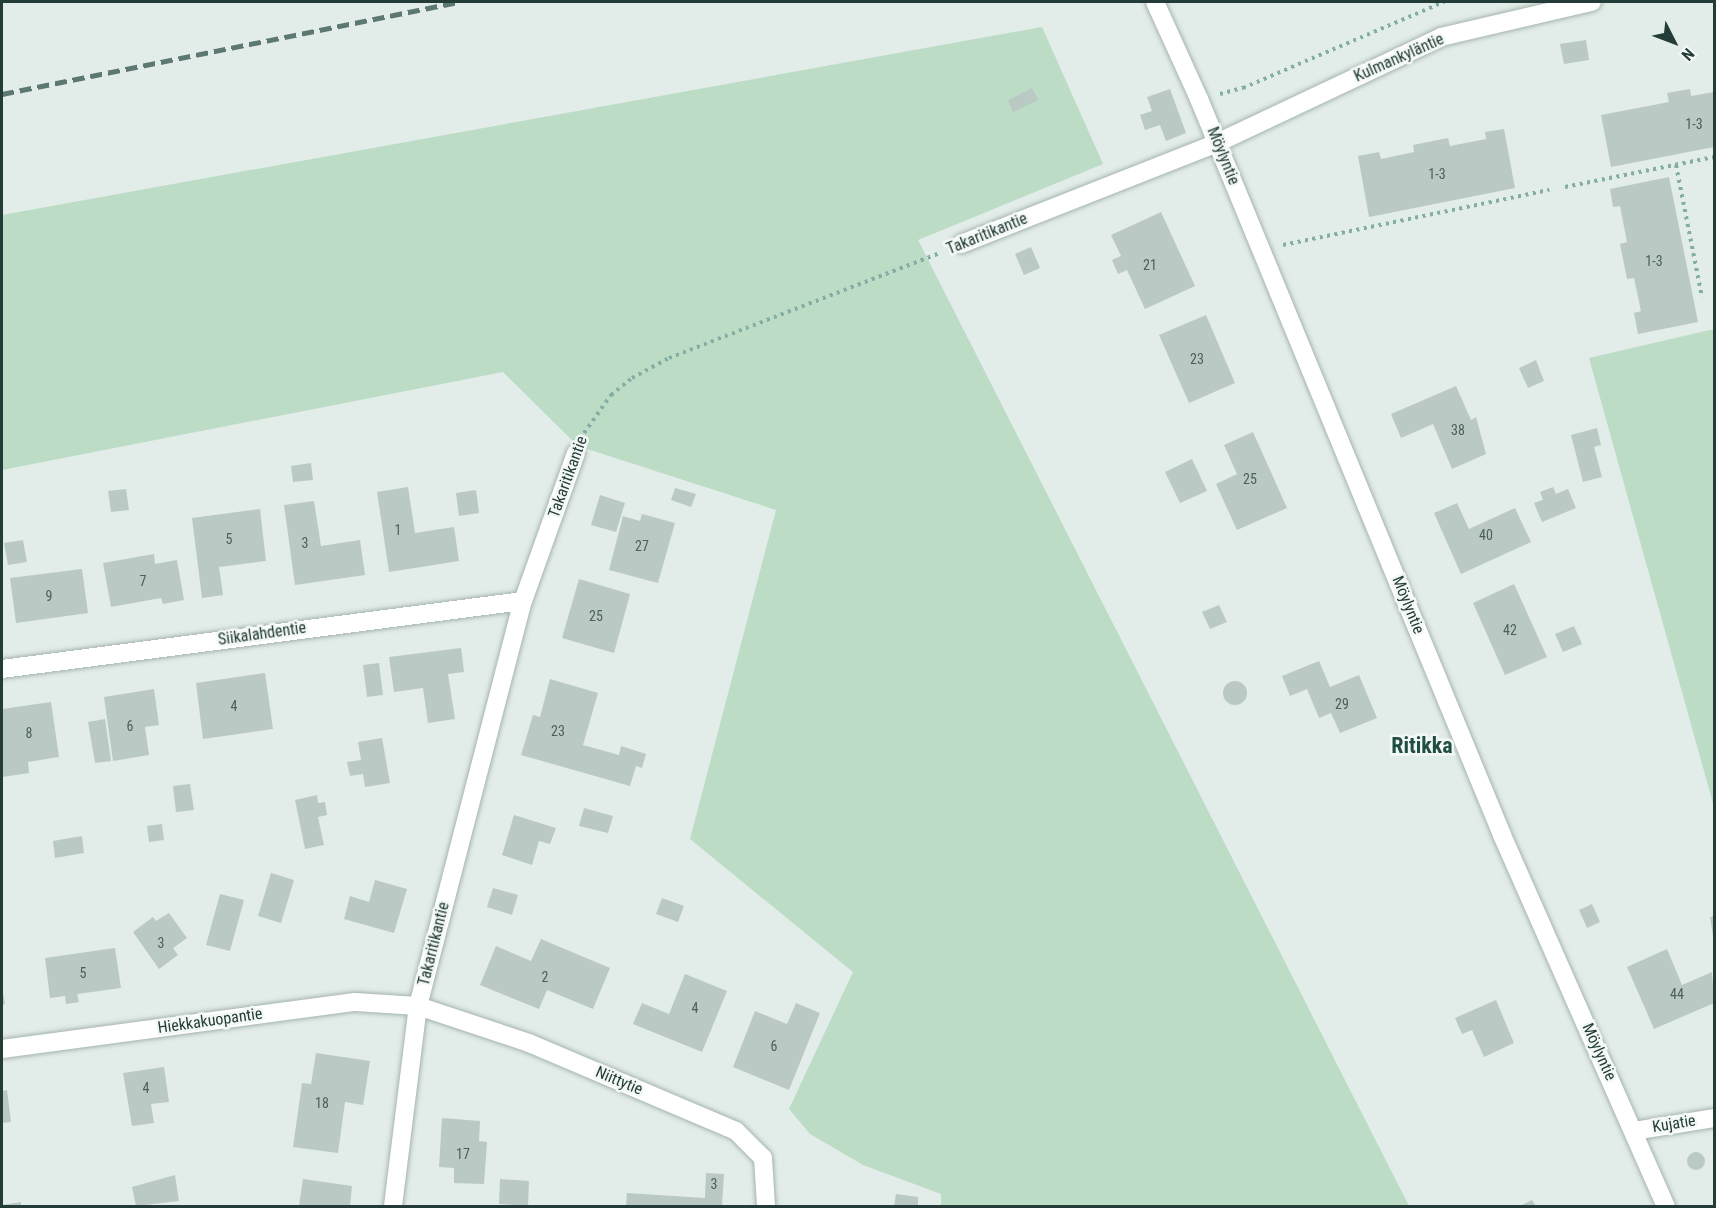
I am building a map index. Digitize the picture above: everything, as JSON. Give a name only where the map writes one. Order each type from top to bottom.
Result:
[{"type":"street","name":"Möylyntie","points":[[1155,2],[1199,99],[1502,835],[1665,1206]]},
{"type":"street","name":"Kulmankyläntie","points":[[1217,143],[1441,37],[1592,2]]},
{"type":"street","name":"Takaritikantie","points":[[961,244],[1217,143]]},
{"type":"street","name":"Takaritikantie","points":[[393,1206],[418,1006],[523,601],[576,453]]},
{"type":"street","name":"Siikalahdentie","points":[[2,669],[523,601]]},
{"type":"street","name":"Hiekkakuopantie","points":[[2,1048],[355,1002],[418,1006]]},
{"type":"street","name":"Niittytie","points":[[418,1006],[529,1043],[736,1131],[763,1158],[766,1206]]},
{"type":"street","name":"Kujatie","points":[[1634,1131],[1714,1118]]},
{"type":"path","points":[[1199,99],[1243,88],[1444,2]]},
{"type":"path","points":[[1565,187],[1714,157]]},
{"type":"path","points":[[1676,165],[1702,297]]},
{"type":"path","points":[[1261,250],[1549,190]]},
{"type":"path","name":"Takaritikantie","points":[[576,453],[596,412],[632,378],[669,358],[961,244]]},
{"type":"green space","points":[[1042,27],[1103,164],[918,240],[1409,1206],[941,1206],[941,1194],[863,1165],[810,1134],[789,1109],[853,972],[690,839],[776,510],[578,446],[503,372],[2,470],[2,215]]},
{"type":"green space","points":[[1714,329],[1714,807],[1589,358]]},
{"type":"building","points":[[1586,40],[1589,60],[1564,64],[1560,44]]},
{"type":"building","points":[[1032,88],[1038,100],[1013,112],[1008,100]]},
{"type":"building","points":[[1170,89],[1186,133],[1166,141],[1160,125],[1145,130],[1140,115],[1152,111],[1147,97]]},
{"type":"building","points":[[1690,89],[1691,96],[1714,92],[1714,147],[1611,167],[1601,115],[1669,102],[1667,93]]},
{"type":"building","points":[[1504,129],[1515,188],[1369,217],[1358,156],[1379,152],[1381,159],[1414,152],[1413,145],[1448,138],[1450,146],[1486,139],[1485,132]]},
{"type":"building","points":[[1669,177],[1698,322],[1638,334],[1634,313],[1641,311],[1634,278],[1627,279],[1620,244],[1627,242],[1620,206],[1613,207],[1610,189]]},
{"type":"building","points":[[1161,212],[1195,286],[1145,309],[1127,270],[1118,274],[1112,260],[1121,256],[1111,235]]},
{"type":"building","points":[[1031,247],[1040,268],[1024,275],[1015,254]]},
{"type":"building","points":[[1206,315],[1235,383],[1189,403],[1159,335]]},
{"type":"building","points":[[1536,360],[1544,381],[1528,388],[1519,368]]},
{"type":"building","points":[[1456,386],[1471,420],[1476,417],[1486,454],[1452,469],[1433,424],[1401,438],[1391,414]]},
{"type":"building","points":[[1597,428],[1601,445],[1594,447],[1602,477],[1583,482],[1571,435]]},
{"type":"building","points":[[1253,432],[1287,508],[1237,530],[1216,484],[1237,474],[1224,445]]},
{"type":"building","points":[[1192,459],[1207,491],[1180,503],[1165,472]]},
{"type":"building","points":[[311,463],[313,480],[293,482],[291,466]]},
{"type":"building","points":[[408,487],[415,533],[454,527],[459,561],[389,572],[377,492]]},
{"type":"building","points":[[1553,487],[1556,494],[1568,489],[1576,508],[1542,522],[1534,503],[1543,500],[1540,492]]},
{"type":"building","points":[[675,488],[696,494],[691,507],[671,500]]},
{"type":"building","points":[[126,489],[129,510],[111,512],[108,491]]},
{"type":"building","points":[[476,490],[479,513],[459,516],[456,493]]},
{"type":"building","points":[[600,495],[625,503],[616,532],[591,525]]},
{"type":"building","points":[[314,501],[321,546],[360,540],[365,575],[295,585],[284,505]]},
{"type":"building","points":[[1457,503],[1469,529],[1515,508],[1531,542],[1461,574],[1434,513]]},
{"type":"building","points":[[260,509],[266,561],[219,567],[223,595],[202,598],[192,518]]},
{"type":"building","points":[[642,514],[675,523],[658,583],[609,570],[623,516],[640,521]]},
{"type":"building","points":[[23,540],[27,562],[8,565],[4,543]]},
{"type":"building","points":[[154,554],[155,564],[177,560],[184,600],[163,604],[161,598],[111,607],[103,563]]},
{"type":"building","points":[[82,569],[88,613],[16,623],[10,578]]},
{"type":"building","points":[[579,579],[630,594],[614,653],[562,638]]},
{"type":"building","points":[[1514,584],[1547,657],[1505,675],[1473,603]]},
{"type":"building","points":[[1219,605],[1227,622],[1210,629],[1202,612]]},
{"type":"building","points":[[1574,626],[1582,644],[1563,652],[1555,634]]},
{"type":"building","points":[[461,648],[464,672],[448,674],[455,719],[428,723],[423,688],[394,692],[389,657]]},
{"type":"building","points":[[1319,661],[1330,687],[1359,675],[1377,718],[1340,733],[1331,713],[1319,718],[1307,689],[1290,696],[1282,676]]},
{"type":"building","points":[[379,663],[383,695],[367,697],[363,665]]},
{"type":"building","points":[[265,673],[273,729],[203,739],[196,683]]},
{"type":"building","points":[[550,679],[598,693],[583,745],[619,755],[621,746],[646,754],[642,768],[636,766],[630,786],[521,755],[533,715],[540,717]]},
{"type":"building","points":[[1235,681],[1243,685],[1247,693],[1243,701],[1235,705],[1227,701],[1223,693],[1227,685]]},
{"type":"building","points":[[154,689],[159,725],[145,727],[149,755],[113,761],[104,697]]},
{"type":"building","points":[[51,702],[59,757],[28,762],[29,773],[2,777],[2,709]]},
{"type":"building","points":[[105,719],[111,761],[95,763],[88,722]]},
{"type":"building","points":[[382,738],[390,783],[365,787],[363,774],[350,776],[347,762],[361,760],[358,742]]},
{"type":"building","points":[[190,784],[194,810],[176,812],[173,786]]},
{"type":"building","points":[[317,795],[318,803],[325,802],[327,815],[318,817],[324,845],[305,849],[295,800]]},
{"type":"building","points":[[584,808],[613,816],[608,833],[579,826]]},
{"type":"building","points":[[514,815],[556,828],[550,844],[539,841],[532,865],[502,855]]},
{"type":"building","points":[[162,824],[164,840],[149,842],[147,826]]},
{"type":"building","points":[[82,836],[84,853],[55,858],[53,841]]},
{"type":"building","points":[[271,873],[294,880],[281,923],[258,916]]},
{"type":"building","points":[[375,880],[407,889],[394,933],[344,919],[350,896],[369,902]]},
{"type":"building","points":[[493,888],[518,895],[512,915],[487,907]]},
{"type":"building","points":[[220,894],[244,900],[230,951],[206,945]]},
{"type":"building","points":[[662,898],[684,906],[678,922],[656,914]]},
{"type":"building","points":[[1592,904],[1600,922],[1587,928],[1579,910]]},
{"type":"building","points":[[169,913],[187,938],[173,948],[178,955],[159,969],[133,932],[153,917],[156,921]]},
{"type":"building","points":[[1714,916],[1714,936],[1713,936],[1710,917]]},
{"type":"building","points":[[541,939],[610,968],[593,1009],[547,990],[539,1009],[480,985],[496,946],[531,961]]},
{"type":"building","points":[[115,948],[121,988],[77,994],[79,1002],[66,1004],[65,996],[50,998],[45,958]]},
{"type":"building","points":[[1667,949],[1682,985],[1712,972],[1714,1003],[1654,1029],[1627,967]]},
{"type":"building","points":[[685,974],[727,991],[702,1052],[633,1024],[642,1003],[669,1014]]},
{"type":"building","points":[[2,987],[5,1004],[2,1005]]},
{"type":"building","points":[[1496,1000],[1514,1043],[1484,1057],[1472,1030],[1462,1034],[1455,1018]]},
{"type":"building","points":[[796,1003],[820,1013],[789,1090],[733,1067],[755,1011],[787,1024]]},
{"type":"building","points":[[316,1053],[370,1061],[363,1105],[345,1102],[338,1153],[293,1147],[302,1083],[311,1084]]},
{"type":"building","points":[[164,1067],[169,1102],[151,1104],[154,1123],[132,1126],[123,1073]]},
{"type":"building","points":[[7,1090],[11,1122],[2,1123],[2,1091]]},
{"type":"building","points":[[442,1118],[480,1121],[479,1141],[487,1142],[484,1184],[454,1183],[454,1168],[439,1167]]},
{"type":"building","points":[[1692,1152],[1700,1152],[1705,1157],[1703,1168],[1692,1170],[1687,1165],[1687,1157]]},
{"type":"building","points":[[706,1173],[724,1174],[722,1206],[626,1206],[627,1193],[705,1198]]},
{"type":"building","points":[[175,1175],[179,1201],[136,1206],[132,1187]]},
{"type":"building","points":[[303,1179],[352,1186],[350,1206],[299,1206]]},
{"type":"building","points":[[500,1179],[529,1181],[528,1206],[499,1204]]},
{"type":"building","points":[[896,1194],[918,1197],[918,1206],[894,1206]]},
{"type":"building","points":[[1532,1200],[1536,1206],[1520,1206]]},
{"type":"building","points":[[21,1202],[21,1206],[2,1206],[2,1205]]},
{"type":"railway","points":[[2,94],[457,2]]},
{"type":"district","name":"Ritikka","points":[[1422,746]]}]
